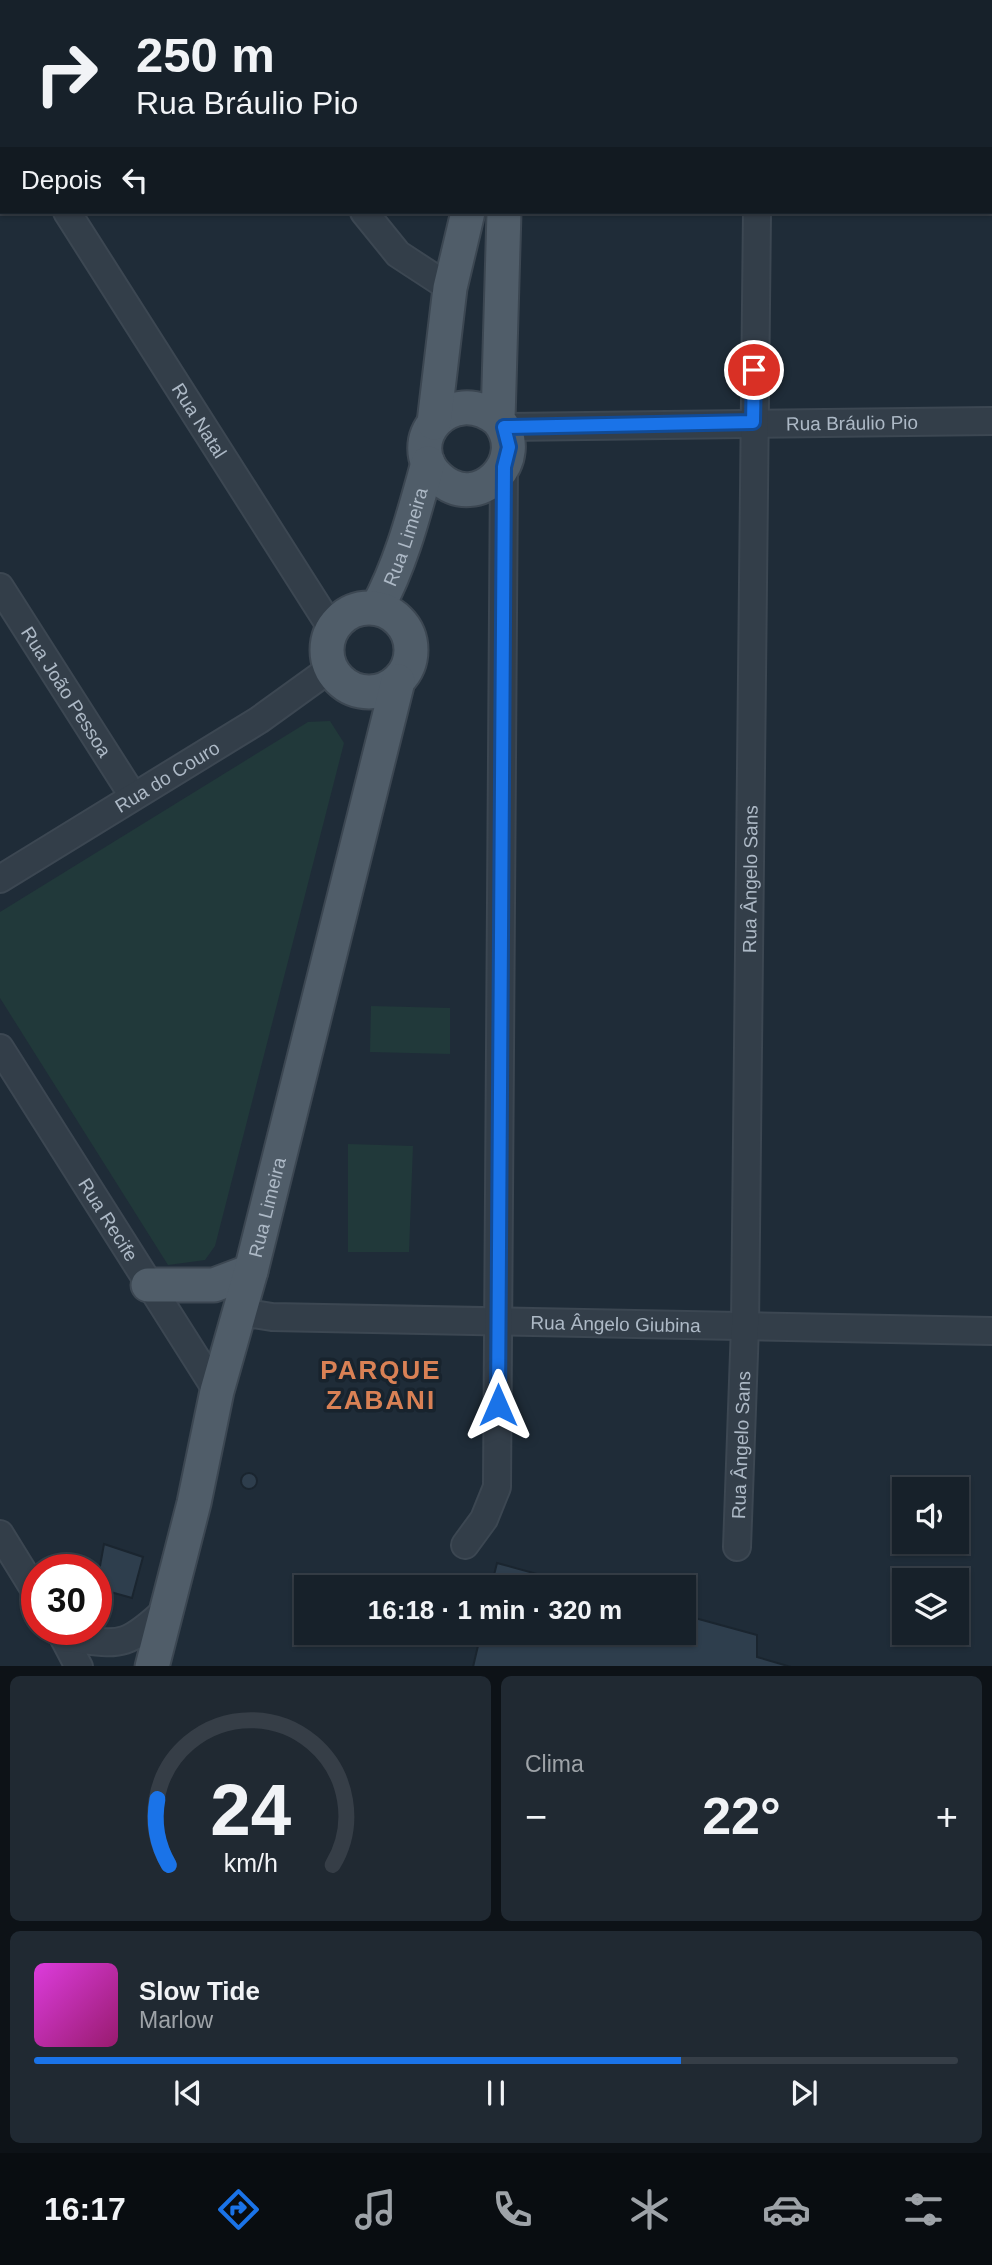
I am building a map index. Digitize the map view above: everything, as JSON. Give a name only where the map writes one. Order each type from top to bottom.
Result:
[{"type":"main road","points":[[468,214],[450,288],[433,423],[425,449],[428,463],[437,477],[463,488],[497,478],[504,467],[509,447],[501,423],[504,214]]},
{"type":"main road","points":[[450,288],[480,298],[503,321]]},
{"type":"main road","points":[[433,423],[453,408],[465,406],[477,407],[501,423]]},
{"type":"main road","name":"Rua Limeira","points":[[388,615],[394,577],[428,463]]},
{"type":"main road","name":"Rua Limeira","points":[[388,615],[419,544],[463,488]]},
{"type":"main road","points":[[352,611],[388,615],[407,632],[411,658],[398,681],[387,688],[362,691],[343,683],[331,667],[327,648],[332,629],[352,611]]},
{"type":"main road","name":"Rua Limeira","points":[[152,1666],[194,1503],[217,1391],[251,1271],[398,681]]},
{"type":"main road","points":[[362,691],[381,746]]},
{"type":"main road","points":[[148,1285],[215,1285],[251,1271]]},
{"type":"street","name":"Rua Natal","points":[[68,214],[332,629]]},
{"type":"street","points":[[366,214],[398,254],[450,288]]},
{"type":"street","name":"Rua Ângelo Sans","points":[[737,1547],[745,1326],[757,214]]},
{"type":"street","name":"Rua Bráulio Pio","points":[[501,423],[992,421]]},
{"type":"street","points":[[465,1545],[484,1519],[497,1487],[504,467]]},
{"type":"street","points":[[463,488],[502,538]]},
{"type":"street","name":"Rua João Pessoa","points":[[0,587],[133,796]]},
{"type":"street","name":"Rua do Couro","points":[[0,879],[259,720],[331,667]]},
{"type":"street","name":"Rua Recife","points":[[0,1048],[217,1391]]},
{"type":"street","name":"Rua Ângelo Giubina","points":[[240,1312],[272,1317],[992,1331]]},
{"type":"street","points":[[0,1534],[21,1568]]},
{"type":"street","points":[[112,1644],[127,1642],[139,1635],[167,1609]]},
{"type":"street","points":[[67,1645],[78,1666]]},
{"type":"green space","points":[[330,721],[344,743],[215,1246],[205,1260],[168,1265],[0,998],[0,912],[308,722]]},
{"type":"green space","points":[[371,1006],[450,1008],[450,1054],[370,1052]]},
{"type":"green space","points":[[348,1144],[413,1146],[409,1252],[348,1252]]},
{"type":"building","points":[[246,1473],[252,1473],[257,1481],[255,1487],[246,1489],[241,1484],[241,1478]]},
{"type":"building","points":[[104,1544],[143,1557],[132,1598],[112,1592],[112,1554],[102,1554]]},
{"type":"building","points":[[497,1563],[540,1575],[494,1575]]},
{"type":"building","points":[[696,1618],[757,1635],[757,1657],[788,1666],[473,1666],[478,1645],[696,1645]]},
{"type":"district","name":"PARQUE ZABANI","points":[[381,1385]]},
{"type":"route","points":[[498,1405],[501,605],[504,467],[509,447],[504,427],[753,422],[754,370]]}]
